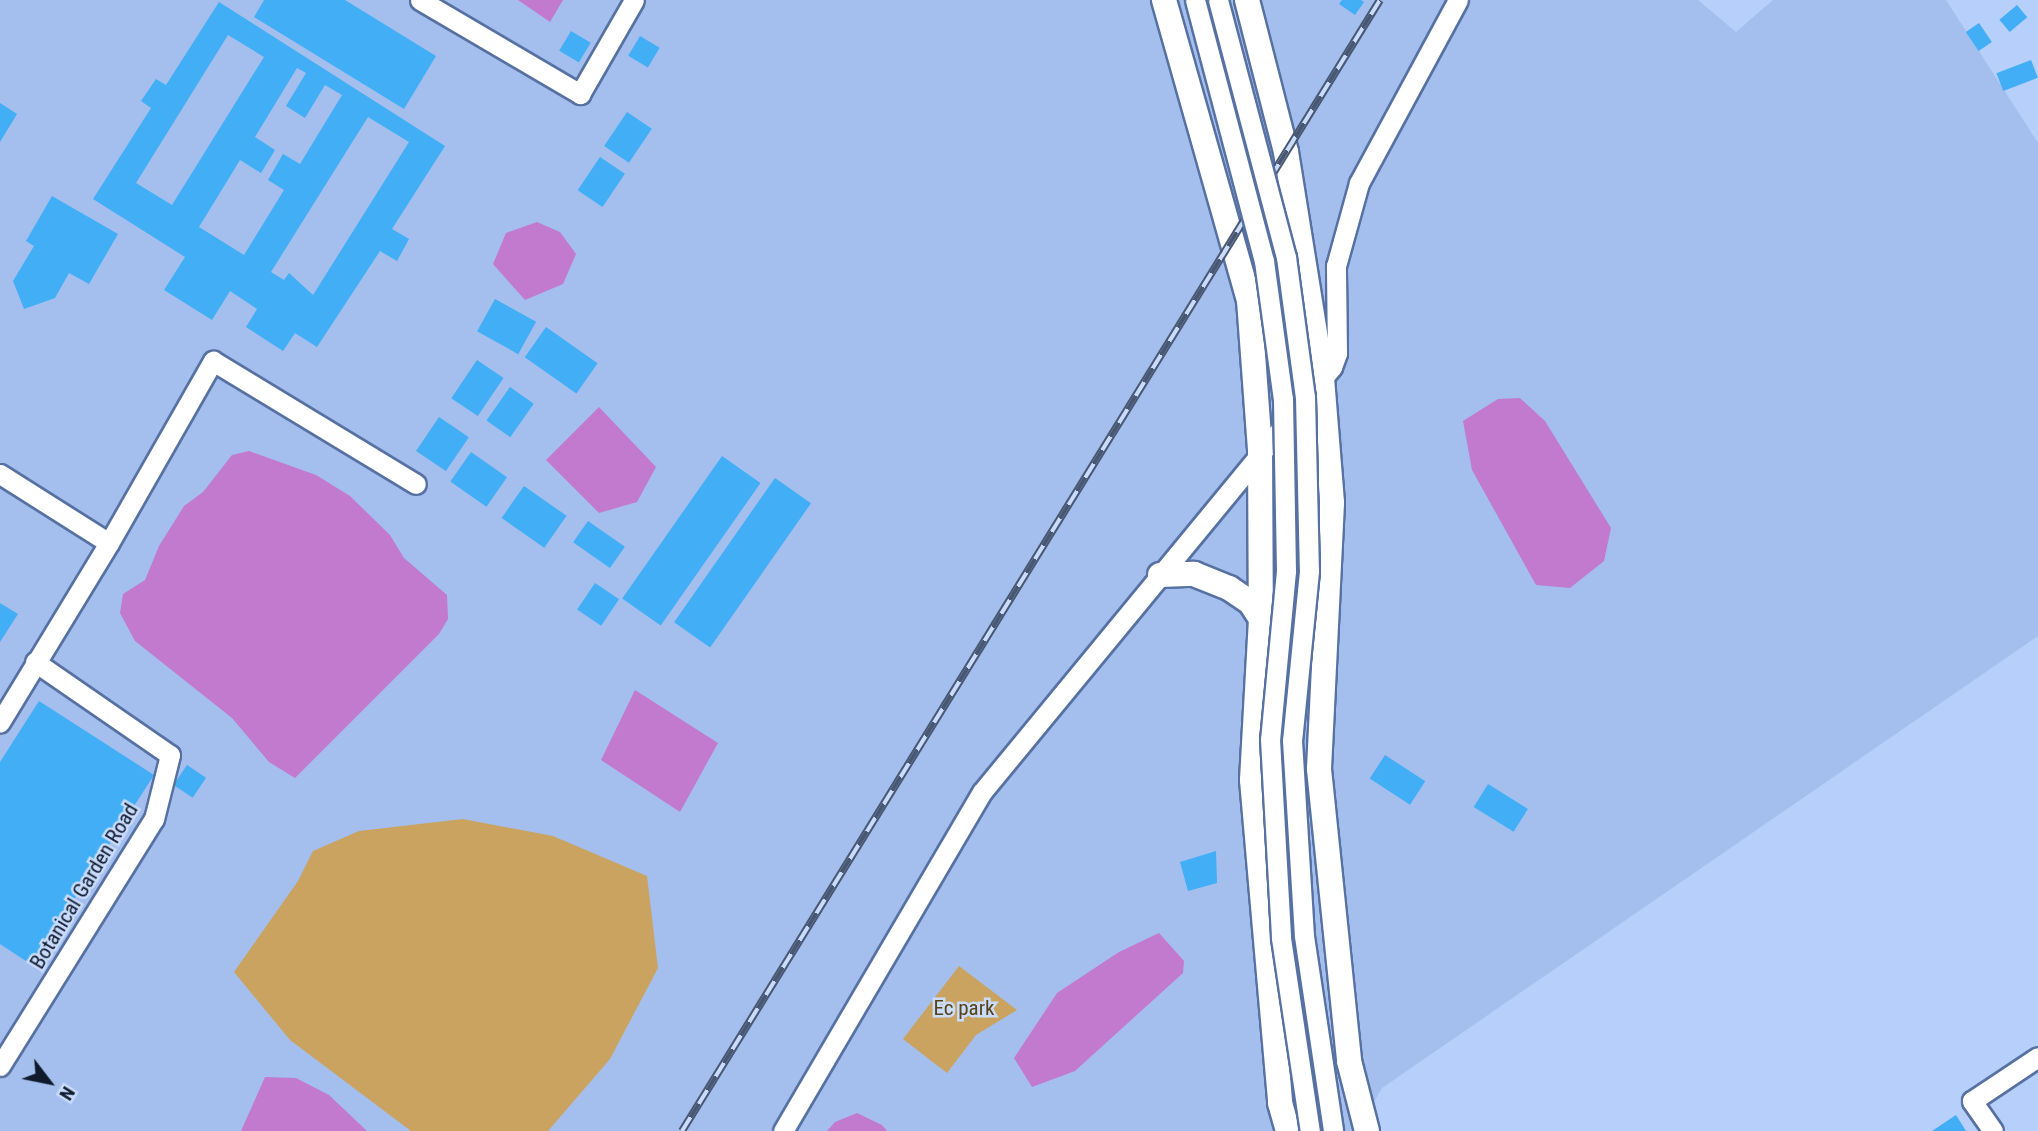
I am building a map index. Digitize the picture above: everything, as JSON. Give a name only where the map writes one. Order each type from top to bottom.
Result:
[{"type":"main road","points":[[1164,0],[1249,300],[1260,449],[1261,619],[1252,780],[1280,1103],[1288,1131]]},
{"type":"main road","points":[[1247,0],[1286,152],[1322,378],[1332,503],[1319,769],[1349,1061],[1367,1131]]},
{"type":"main road","points":[[1160,575],[1194,574],[1228,588],[1250,602],[1261,619]]},
{"type":"street","points":[[420,0],[580,94],[634,0]]},
{"type":"street","points":[[1195,0],[1264,261],[1283,399],[1286,571],[1270,739],[1282,939],[1310,1131]]},
{"type":"street","points":[[1218,0],[1286,257],[1305,397],[1308,571],[1292,740],[1304,936],[1333,1131]]},
{"type":"street","points":[[783,1131],[982,792],[1260,449],[1322,378],[1337,353],[1336,266],[1359,183],[1458,0]]},
{"type":"street","points":[[0,722],[109,543],[213,361],[415,484]]},
{"type":"street","points":[[0,474],[109,543]]},
{"type":"street","name":"Botanical Garden Road","points":[[0,1066],[154,819],[170,755],[35,662]]},
{"type":"street","points":[[1993,1131],[1972,1101],[2038,1057]]},
{"type":"shaded area","points":[[0,0],[1698,0],[1736,32],[1773,0],[1946,0],[2038,143],[2038,636],[1382,1088],[1357,1131],[0,1131]]},
{"type":"shaded area","points":[[518,0],[563,0],[550,22]]},
{"type":"shaded area","points":[[537,222],[560,232],[576,254],[563,284],[525,300],[493,264],[506,233]]},
{"type":"shaded area","points":[[1520,398],[1545,421],[1611,528],[1604,561],[1570,588],[1536,585],[1472,470],[1463,421],[1498,399]]},
{"type":"shaded area","points":[[599,407],[656,467],[637,502],[599,513],[546,460]]},
{"type":"shaded area","points":[[249,451],[316,475],[350,496],[390,535],[404,558],[447,595],[448,619],[439,634],[295,778],[269,762],[232,718],[135,641],[120,613],[123,594],[145,580],[159,546],[184,506],[203,492],[232,455]]},
{"type":"shaded area","points":[[635,690],[718,743],[680,812],[601,760]]},
{"type":"shaded area","points":[[1159,933],[1184,961],[1183,973],[1075,1071],[1032,1087],[1014,1058],[1057,993],[1119,952]]},
{"type":"shaded area","points":[[265,1077],[296,1078],[329,1095],[367,1131],[241,1131]]},
{"type":"shaded area","points":[[857,1113],[882,1125],[887,1131],[827,1131],[835,1122]]},
{"type":"green space","points":[[463,819],[553,836],[647,876],[658,968],[610,1059],[548,1131],[411,1131],[290,1040],[234,972],[298,881],[313,851],[359,831]]},
{"type":"green space","name":"Ec park","points":[[959,966],[1017,1010],[976,1035],[947,1073],[903,1039]]},
{"type":"building","points":[[264,0],[345,0],[436,56],[404,109],[254,17]]},
{"type":"building","points":[[1342,0],[1364,2],[1355,15],[1339,4]]},
{"type":"building","points":[[219,2],[445,146],[392,229],[409,239],[397,261],[380,251],[317,347],[295,333],[283,351],[246,327],[257,309],[230,291],[212,320],[164,290],[185,257],[93,199],[151,108],[141,101],[156,79],[166,85]],"holes":[[[228,35],[264,57],[172,205],[136,183]],[[297,68],[306,73],[286,106],[305,118],[325,85],[342,95],[300,164],[283,154],[268,180],[284,190],[244,255],[199,227],[240,160],[261,173],[275,150],[255,137]],[[368,117],[409,142],[313,295],[289,273],[284,280],[271,272]]]},
{"type":"building","points":[[2017,5],[2027,17],[2010,32],[1999,20]]},
{"type":"building","points":[[1979,23],[1992,42],[1979,51],[1966,32]]},
{"type":"building","points":[[571,31],[591,43],[579,63],[559,51]]},
{"type":"building","points":[[640,36],[660,48],[648,68],[628,56]]},
{"type":"building","points":[[2031,60],[2038,78],[2003,91],[1996,73]]},
{"type":"building","points":[[0,103],[17,114],[0,142]]},
{"type":"building","points":[[627,112],[652,129],[629,163],[604,146]]},
{"type":"building","points":[[600,157],[625,174],[603,207],[578,190]]},
{"type":"building","points":[[52,196],[118,234],[89,284],[69,273],[55,298],[24,309],[13,281],[34,246],[26,241]]},
{"type":"building","points":[[495,299],[536,322],[518,354],[477,331]]},
{"type":"building","points":[[546,327],[598,363],[576,393],[525,357]]},
{"type":"building","points":[[477,360],[504,378],[478,416],[451,398]]},
{"type":"building","points":[[510,387],[534,404],[510,437],[486,421]]},
{"type":"building","points":[[439,417],[469,437],[446,471],[416,451]]},
{"type":"building","points":[[471,452],[507,477],[486,507],[450,481]]},
{"type":"building","points":[[722,456],[761,483],[661,625],[622,599]]},
{"type":"building","points":[[775,478],[811,503],[710,647],[674,622]]},
{"type":"building","points":[[524,486],[567,516],[544,548],[502,518]]},
{"type":"building","points":[[588,521],[625,547],[610,568],[573,542]]},
{"type":"building","points":[[595,583],[619,599],[601,626],[577,610]]},
{"type":"building","points":[[0,603],[18,614],[0,642]]},
{"type":"building","points":[[39,701],[154,775],[32,965],[0,944],[0,762]]},
{"type":"building","points":[[1385,755],[1425,781],[1410,805],[1370,778]]},
{"type":"building","points":[[187,765],[206,778],[193,798],[174,785]]},
{"type":"building","points":[[1488,784],[1528,809],[1514,832],[1474,807]]},
{"type":"building","points":[[1216,851],[1217,883],[1188,891],[1180,862]]},
{"type":"building","points":[[1956,1115],[1966,1131],[1932,1131]]},
{"type":"railway","points":[[682,1131],[1380,0]]}]
